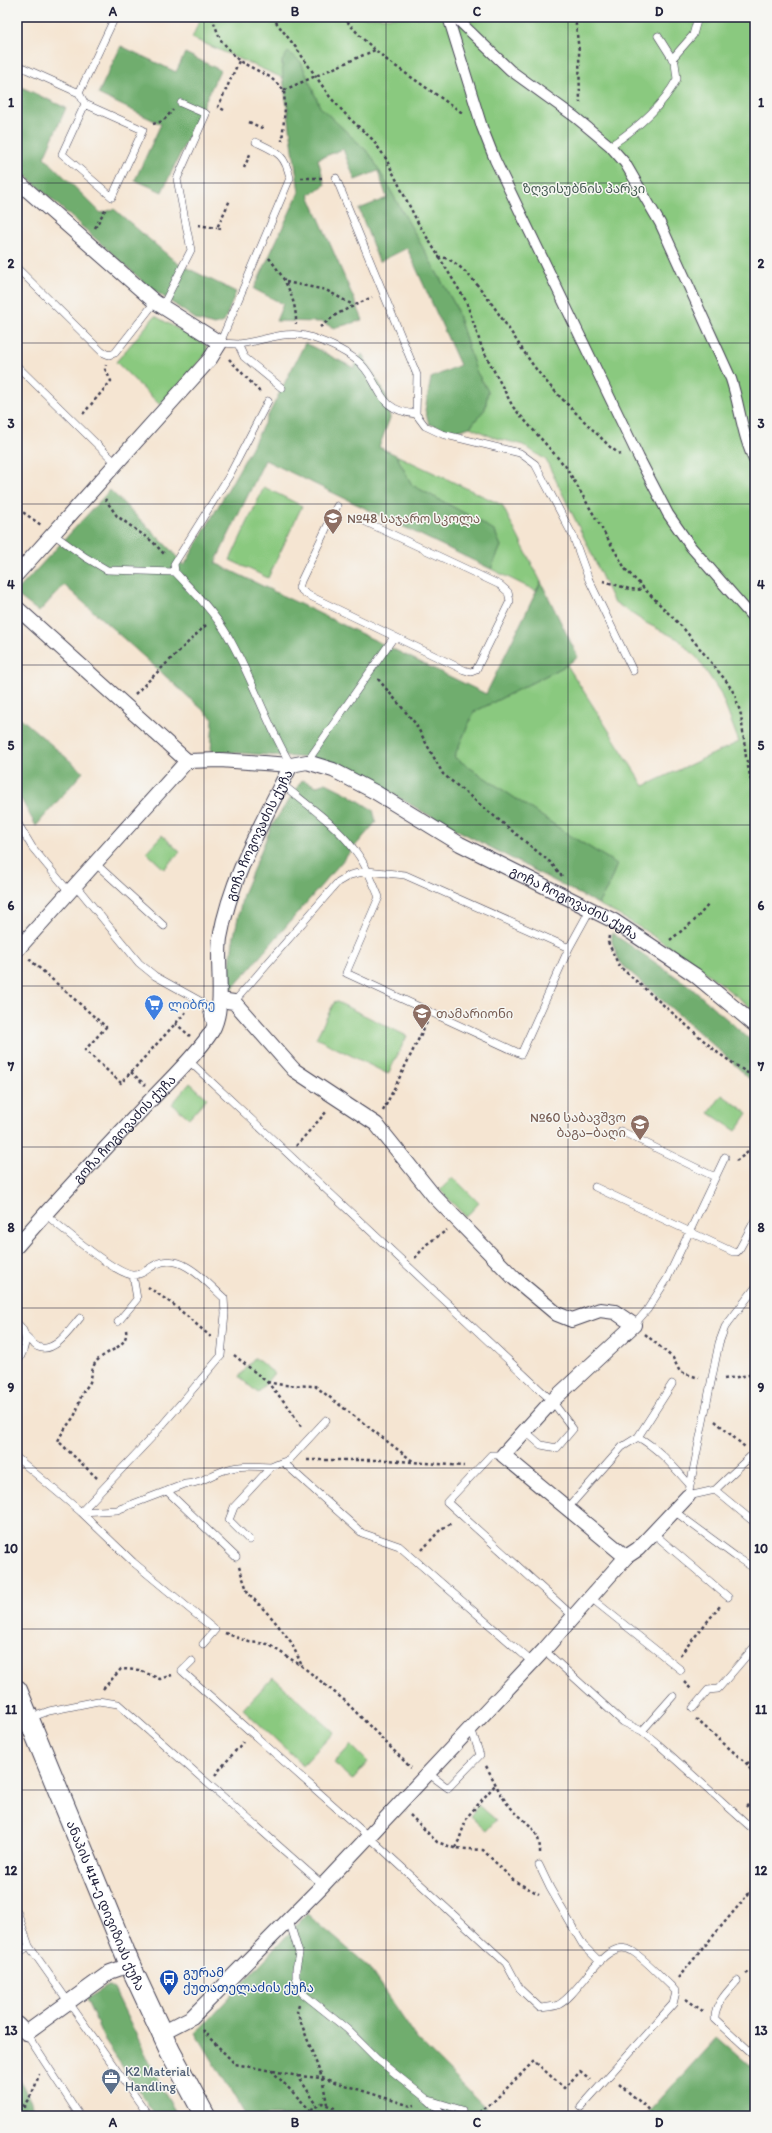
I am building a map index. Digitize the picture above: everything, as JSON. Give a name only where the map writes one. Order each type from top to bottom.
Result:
[{"type":"main road","name":"ანაპის 414-ე დივიზიას ქუჩა","points":[[17,1690],[130,1964],[161,2033],[206,2116]]},
{"type":"street","points":[[448,17],[482,127],[516,206],[639,458],[668,514],[679,531],[755,620]]},
{"type":"street","points":[[455,17],[510,70],[575,117],[610,146],[625,162],[660,223],[730,379],[736,395],[743,431],[755,462]]},
{"type":"street","points":[[17,181],[159,304],[220,343],[210,358],[117,464],[17,574]]},
{"type":"street","points":[[17,608],[187,761],[220,760],[292,765]]},
{"type":"street","points":[[17,949],[73,890],[187,761]]},
{"type":"street","name":"გოჩა ჩოგოვაძის ქუჩა","points":[[17,1246],[44,1213],[188,1060],[212,1030],[220,1000],[220,939],[230,903],[251,844],[292,765],[307,762],[333,770],[375,792],[460,844],[591,908],[695,975],[755,1025]]},
{"type":"street","points":[[220,1000],[234,1002],[294,1070],[376,1124],[434,1196],[514,1278],[556,1314],[572,1320],[600,1310],[615,1312],[634,1325],[552,1402],[503,1455],[626,1557]]},
{"type":"street","points":[[161,2033],[192,2017],[323,1885],[400,1805],[544,1650],[626,1557],[638,1549],[674,1511],[688,1490]]},
{"type":"street","points":[[22,2028],[67,2002],[113,1971],[130,1964]]},
{"type":"lane","points":[[78,93],[115,17]]},
{"type":"lane","points":[[672,59],[693,35],[698,17]]},
{"type":"lane","points":[[610,146],[644,120],[673,86],[677,71],[672,59],[658,36]]},
{"type":"lane","points":[[17,65],[78,93],[85,104],[142,130],[112,197],[62,154],[85,104]]},
{"type":"lane","points":[[17,268],[102,352],[110,355],[115,353],[159,304],[191,250],[177,179],[206,114],[181,103]]},
{"type":"lane","points":[[256,142],[280,154],[287,162],[290,178],[262,249],[220,343],[238,344],[295,334],[309,336],[348,353],[362,365],[386,403],[394,409],[416,414]]},
{"type":"lane","points":[[336,178],[417,375],[416,414],[425,426],[442,434],[520,453],[535,464],[573,536],[589,580],[633,671]]},
{"type":"lane","points":[[238,344],[244,356],[282,388]]},
{"type":"lane","points":[[17,366],[117,464]]},
{"type":"lane","points":[[268,401],[229,476],[174,564],[175,572],[206,605],[228,635],[277,742],[292,765]]},
{"type":"lane","points":[[337,506],[301,580],[300,588],[306,594],[394,637],[471,672],[476,670],[510,602],[508,592],[500,585],[366,522]]},
{"type":"lane","points":[[53,534],[85,557],[107,570],[175,572]]},
{"type":"lane","points":[[307,762],[394,637]]},
{"type":"lane","points":[[282,784],[332,825],[354,848],[379,897],[346,973],[521,1054],[569,948],[591,908]]},
{"type":"lane","points":[[17,822],[32,847],[139,962],[155,976],[200,1001],[206,1008],[212,1030]]},
{"type":"lane","points":[[96,864],[164,926]]},
{"type":"lane","points":[[234,1002],[338,882],[350,876],[367,871],[405,875],[569,948]]},
{"type":"lane","points":[[188,1060],[409,1265],[552,1402],[573,1429],[557,1448],[541,1445],[524,1431]]},
{"type":"lane","points":[[621,1131],[715,1177]]},
{"type":"lane","points":[[634,1325],[647,1310],[667,1279],[725,1157]]},
{"type":"lane","points":[[595,1187],[733,1252],[737,1252],[755,1220]]},
{"type":"lane","points":[[44,1213],[92,1251],[125,1273],[133,1275],[139,1274],[158,1263],[173,1260],[193,1270],[224,1298],[225,1314],[221,1356],[152,1436],[80,1512]]},
{"type":"lane","points":[[120,1319],[137,1299],[133,1275]]},
{"type":"lane","points":[[688,1490],[711,1381],[725,1327],[755,1288]]},
{"type":"lane","points":[[17,1323],[26,1337],[38,1347],[45,1348],[54,1346],[80,1318]]},
{"type":"lane","points":[[17,1363],[24,1350],[26,1337]]},
{"type":"lane","points":[[567,1509],[622,1447],[638,1437],[672,1384]]},
{"type":"lane","points":[[249,1540],[229,1520],[234,1507],[271,1467],[286,1461],[326,1420]]},
{"type":"lane","points":[[638,1437],[651,1445],[668,1460],[688,1490]]},
{"type":"lane","points":[[715,1490],[754,1453]]},
{"type":"lane","points":[[503,1455],[491,1455],[447,1502],[574,1617]]},
{"type":"lane","points":[[17,1458],[80,1512],[133,1562],[215,1630],[203,1644]]},
{"type":"lane","points":[[286,1461],[362,1533],[399,1546],[532,1662]]},
{"type":"lane","points":[[80,1512],[117,1510],[184,1484],[196,1483],[226,1469],[255,1465],[271,1467]]},
{"type":"lane","points":[[688,1490],[715,1490],[755,1523]]},
{"type":"lane","points":[[167,1491],[236,1557]]},
{"type":"lane","points":[[674,1511],[755,1569]]},
{"type":"lane","points":[[653,1533],[728,1597]]},
{"type":"lane","points":[[591,1598],[681,1670]]},
{"type":"lane","points":[[693,1708],[708,1690],[718,1689],[755,1646]]},
{"type":"lane","points":[[544,1650],[623,1722],[642,1732],[755,1831]]},
{"type":"lane","points":[[192,1661],[182,1672],[369,1837],[506,1963],[520,1989],[540,2008],[559,2005],[610,1951],[619,1947],[631,1951],[674,1989],[673,2004],[581,2107]]},
{"type":"lane","points":[[642,1732],[673,1696]]},
{"type":"lane","points":[[29,1718],[49,1711],[98,1700],[118,1704],[323,1885]]},
{"type":"lane","points":[[426,1777],[448,1788],[480,1755],[471,1728]]},
{"type":"lane","points":[[539,1865],[561,1908],[583,1945],[600,1962]]},
{"type":"lane","points":[[17,1911],[29,1946],[67,2002],[150,2116]]},
{"type":"lane","points":[[289,1920],[300,1953],[296,1973],[302,1993],[347,2029],[377,2060],[428,2100],[445,2116]]},
{"type":"lane","points":[[17,1954],[29,1946]]},
{"type":"lane","points":[[737,1981],[725,1994],[714,2014],[715,2019],[755,2056]]},
{"type":"lane","points":[[22,2028],[80,2116]]},
{"type":"lane","points":[[428,2100],[462,2110]]},
{"type":"path","points":[[212,17],[220,39],[239,61],[270,76],[284,90],[285,109],[283,133]]},
{"type":"path","points":[[272,17],[297,49],[315,78],[348,117],[376,144],[438,256],[466,301],[485,353],[514,407],[566,467],[623,565],[643,590],[698,645],[728,682],[741,715],[746,757],[755,799]]},
{"type":"path","points":[[343,17],[375,50],[482,127]]},
{"type":"path","points":[[575,17],[581,78],[579,107],[575,117]]},
{"type":"path","points":[[284,90],[315,78],[375,50]]},
{"type":"path","points":[[224,110],[218,107],[239,61]]},
{"type":"path","points":[[313,178],[323,178]]},
{"type":"path","points":[[87,243],[112,197]]},
{"type":"path","points":[[217,228],[230,200]]},
{"type":"path","points":[[186,223],[221,230]]},
{"type":"path","points":[[262,249],[285,282],[296,313],[295,334]]},
{"type":"path","points":[[438,256],[454,262],[472,278],[525,356],[552,388],[618,453],[624,456],[639,458]]},
{"type":"path","points":[[285,282],[326,290],[353,305]]},
{"type":"path","points":[[309,336],[337,314],[353,305],[373,297]]},
{"type":"path","points":[[75,422],[108,386],[111,378],[105,369]]},
{"type":"path","points":[[96,487],[117,516],[153,542],[174,564]]},
{"type":"path","points":[[17,512],[24,513],[53,534]]},
{"type":"path","points":[[589,580],[608,581],[629,589],[643,590]]},
{"type":"path","points":[[124,705],[214,616]]},
{"type":"path","points":[[370,670],[415,723],[443,774],[550,862],[565,879]]},
{"type":"path","points":[[670,940],[694,921],[709,904]]},
{"type":"path","points":[[609,929],[608,942],[619,966],[718,1054],[755,1078]]},
{"type":"path","points":[[17,949],[106,1027],[85,1050],[121,1083],[186,1012]]},
{"type":"path","points":[[175,1023],[200,1045]]},
{"type":"path","points":[[383,1111],[423,1031]]},
{"type":"path","points":[[289,1154],[313,1124],[320,1120]]},
{"type":"path","points":[[725,1157],[736,1162],[755,1147]]},
{"type":"path","points":[[409,1265],[427,1244],[454,1225]]},
{"type":"path","points":[[133,1275],[174,1305],[267,1382],[288,1406],[310,1437]]},
{"type":"path","points":[[92,1473],[58,1442],[64,1429],[74,1417],[83,1393],[89,1384],[95,1363],[104,1354],[114,1351],[127,1334],[120,1319]]},
{"type":"path","points":[[634,1325],[673,1358],[680,1372],[711,1381],[750,1375],[755,1368]]},
{"type":"path","points":[[267,1382],[283,1385],[315,1386],[414,1462]]},
{"type":"path","points":[[704,1412],[754,1453]]},
{"type":"path","points":[[286,1461],[387,1460],[480,1467]]},
{"type":"path","points":[[414,1559],[441,1529],[463,1516]]},
{"type":"path","points":[[236,1557],[248,1593],[273,1619],[291,1642],[303,1667]]},
{"type":"path","points":[[673,1664],[728,1597]]},
{"type":"path","points":[[238,1638],[249,1642],[268,1644],[303,1667],[344,1700],[426,1777]]},
{"type":"path","points":[[98,1700],[105,1686],[121,1669],[139,1670],[160,1680],[182,1672]]},
{"type":"path","points":[[685,1684],[691,1689]]},
{"type":"path","points":[[693,1708],[694,1717],[747,1764],[755,1777]]},
{"type":"path","points":[[208,1783],[241,1744]]},
{"type":"path","points":[[480,1755],[507,1802],[535,1830],[540,1844],[539,1865]]},
{"type":"path","points":[[747,1764],[755,1755]]},
{"type":"path","points":[[454,1848],[459,1840],[467,1817],[496,1784]]},
{"type":"path","points":[[400,1805],[438,1842],[454,1848],[483,1850],[514,1881],[561,1908]]},
{"type":"path","points":[[703,2011],[674,1989],[755,1886]]},
{"type":"path","points":[[302,1993],[297,2012],[322,2078],[327,2104]]},
{"type":"path","points":[[198,2026],[235,2064],[298,2076],[322,2078],[411,2106],[428,2100]]},
{"type":"path","points":[[17,2110],[25,2105],[33,2093],[42,2058]]},
{"type":"path","points":[[485,2109],[534,2061],[564,2088],[580,2072],[598,2088]]},
{"type":"path","points":[[272,2070],[311,2111]]},
{"type":"path","points":[[298,2076],[317,2105]]},
{"type":"path","points":[[609,2076],[645,2106],[652,2116]]},
{"type":"path","points":[[310,2116],[311,2111],[317,2105],[327,2104],[334,2108],[337,2116]]},
{"type":"path","points":[[25,2105],[25,2116]]},
{"type":"green space","name":"ზღვისუბნის პარკი","points":[[201,17],[755,17],[755,1011],[717,981],[660,940],[598,904],[607,889],[617,864],[574,838],[454,757],[474,712],[567,665],[644,786],[739,742],[720,692],[698,659],[678,639],[646,623],[613,601],[546,460],[523,445],[492,437],[470,427],[485,409],[488,391],[476,371],[455,305],[370,154],[320,107],[301,62],[282,62],[283,78],[192,38]]},
{"type":"green space","points":[[121,46],[176,72],[185,53],[220,70],[162,192],[135,180],[161,124],[98,94]]},
{"type":"green space","points":[[288,52],[301,62],[320,107],[370,154],[455,305],[476,371],[488,391],[485,409],[470,427],[454,432],[429,424],[425,410],[431,378],[460,365],[407,248],[379,262],[359,209],[387,198],[378,171],[355,180],[343,149],[318,159],[325,185],[309,195],[363,320],[334,328],[322,322],[276,321],[283,304],[254,289],[299,192],[283,78],[282,61]]},
{"type":"green space","points":[[17,85],[66,108],[44,157],[101,213],[114,209],[177,263],[236,292],[224,322],[214,325],[197,320],[148,286],[17,168]]},
{"type":"green space","points":[[155,316],[206,345],[207,351],[203,358],[160,405],[116,362]]},
{"type":"green space","points":[[305,343],[354,368],[362,354],[386,395],[390,418],[379,447],[396,455],[412,485],[481,522],[495,532],[501,546],[491,569],[265,460],[215,563],[486,694],[541,582],[578,657],[567,665],[474,712],[454,757],[574,838],[617,864],[607,889],[598,904],[425,813],[341,764],[310,758],[211,751],[213,719],[64,585],[39,612],[17,595],[17,591],[110,490],[171,550],[184,566],[251,449]]},
{"type":"green space","points":[[396,455],[502,505],[541,582],[536,591],[491,569],[501,546],[495,532],[481,522],[412,485]]},
{"type":"green space","points":[[264,487],[302,506],[268,578],[230,560]]},
{"type":"green space","points":[[17,715],[83,772],[36,826],[17,792]]},
{"type":"green space","points":[[302,780],[317,786],[326,783],[348,794],[373,810],[376,822],[232,989],[228,981],[233,941],[243,894],[271,827]]},
{"type":"green space","points":[[162,835],[180,852],[164,869],[146,852]]},
{"type":"green space","points":[[612,933],[688,985],[755,1044],[755,1084],[720,1051],[620,963],[612,942]]},
{"type":"green space","points":[[335,1001],[407,1036],[388,1074],[316,1038]]},
{"type":"green space","points":[[190,1083],[207,1098],[189,1118],[172,1104]]},
{"type":"green space","points":[[722,1095],[748,1113],[736,1131],[709,1113]]},
{"type":"green space","points":[[453,1177],[479,1203],[466,1217],[440,1190]]},
{"type":"green space","points":[[255,1358],[274,1373],[258,1393],[239,1377]]},
{"type":"green space","points":[[273,1677],[334,1732],[303,1765],[243,1709]]},
{"type":"green space","points":[[351,1745],[368,1762],[352,1780],[334,1763]]},
{"type":"green space","points":[[479,1805],[496,1820],[486,1831],[470,1816]]},
{"type":"green space","points":[[307,1914],[367,1965],[417,2039],[494,2116],[246,2116],[196,2033]]},
{"type":"green space","points":[[108,1986],[114,1989],[165,2094],[178,2116],[156,2116],[105,2041],[86,1999]]},
{"type":"green space","points":[[717,2037],[755,2070],[755,2116],[645,2116]]},
{"type":"green space","points":[[17,2074],[38,2116],[17,2116]]},
{"type":"place","name":"№48 საჯარო სკოლა","points":[[333,535]]},
{"type":"place","name":"ლიბრე","points":[[154,1021]]},
{"type":"place","name":"თამარიონი","points":[[422,1030]]},
{"type":"place","name":"№60 საბავშვო ბაგა–ბაღი","points":[[640,1141]]},
{"type":"place","name":"გურამ ქუთათელაძის ქუჩა","points":[[169,1996]]},
{"type":"place","name":"K2 Material Handling","points":[[111,2095]]}]
